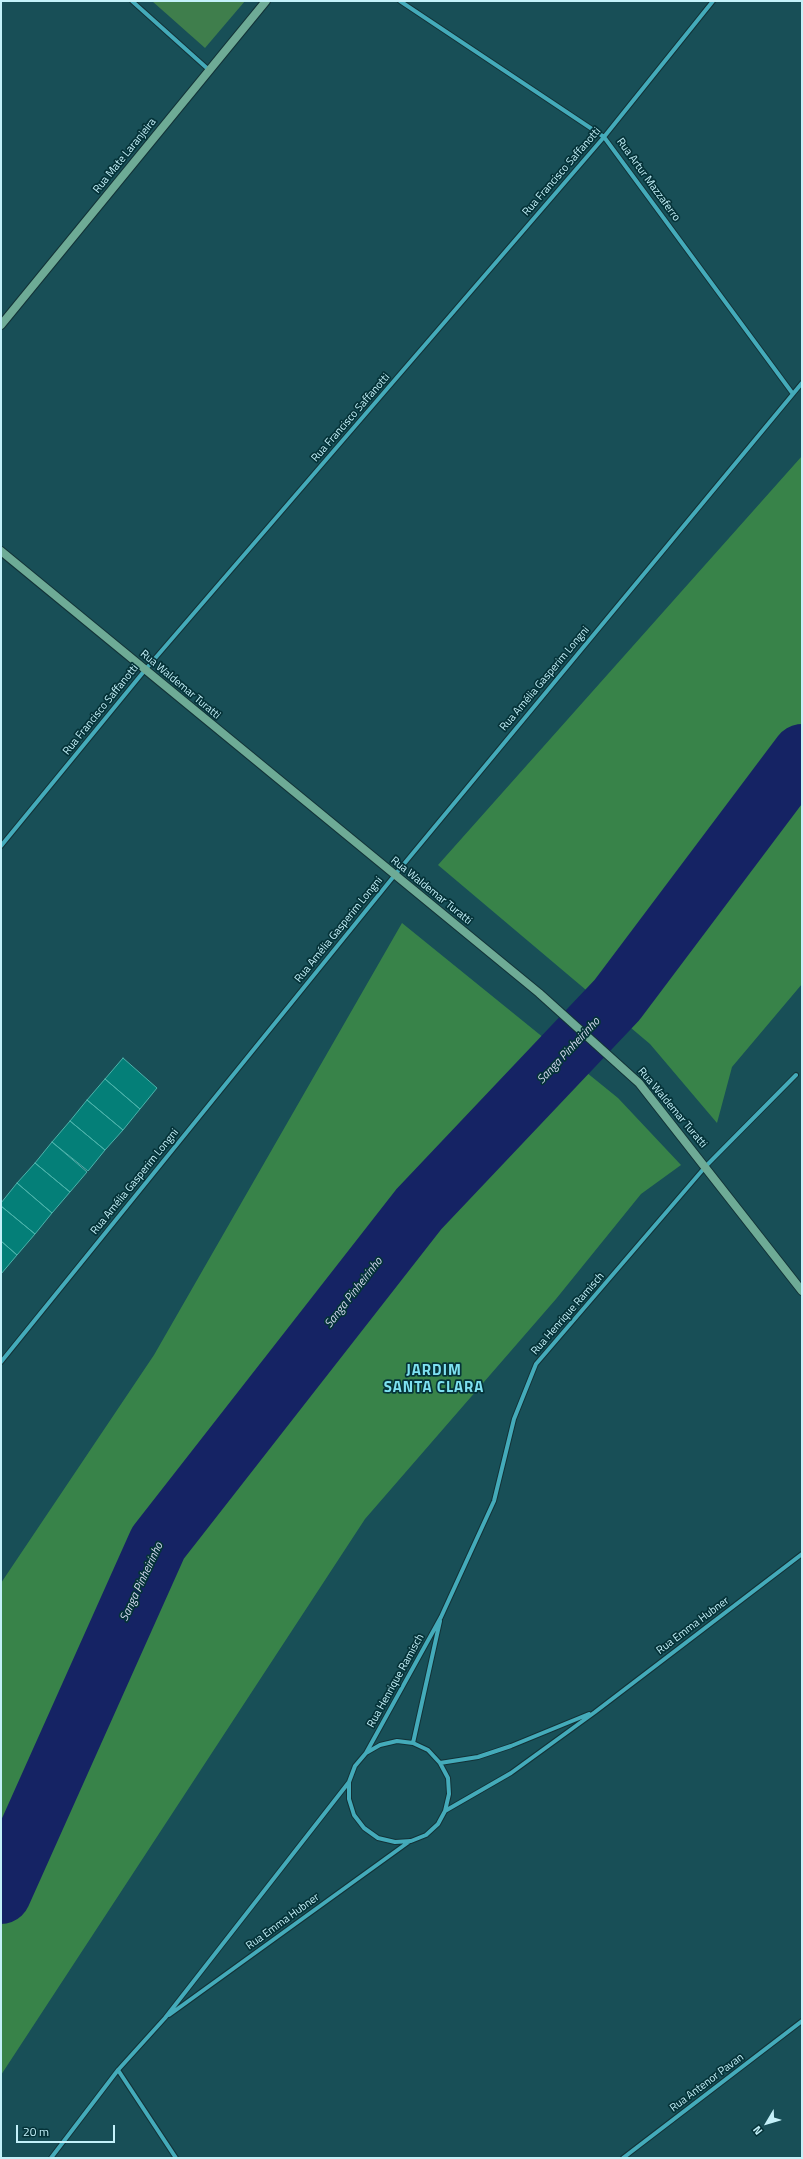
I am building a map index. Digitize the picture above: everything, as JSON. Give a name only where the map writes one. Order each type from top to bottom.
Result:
[{"type":"street","points":[[132,1],[209,70]]},
{"type":"street","name":"Rua Mate Laranjeira","points":[[1,325],[266,1]]},
{"type":"street","name":"Rua Artur Mazzaferro","points":[[400,1],[604,137],[793,394]]},
{"type":"street","name":"Rua Francisco Saffanotti","points":[[1,846],[145,670],[604,137],[713,1]]},
{"type":"street","name":"Rua Amélia Gasperim Longni","points":[[1,1362],[394,876],[802,383]]},
{"type":"street","name":"Rua Waldemar Turatti","points":[[1,551],[394,876],[539,993],[638,1083],[706,1166],[802,1291]]},
{"type":"street","name":"Rua Henrique Ramisch","points":[[366,1753],[441,1617],[494,1501],[514,1418],[536,1364],[706,1166],[796,1075]]},
{"type":"street","name":"Rua Emma Hubner","points":[[446,1811],[511,1773],[595,1712],[802,1554]]},
{"type":"street","name":"Rua Henrique Ramisch","points":[[413,1743],[441,1617]]},
{"type":"street","name":"Rua Emma Hubner","points":[[440,1763],[484,1755],[595,1712]]},
{"type":"street","points":[[397,1741],[413,1743],[428,1750],[440,1763],[448,1778],[449,1794],[446,1811],[438,1824],[426,1834],[412,1840],[395,1842],[378,1838],[364,1828],[354,1815],[349,1799],[349,1782],[355,1766],[366,1753],[380,1745],[397,1741]]},
{"type":"street","name":"Rua Emma Hubner","points":[[51,2158],[118,2070],[165,2018],[349,1782]]},
{"type":"street","name":"Rua Emma Hubner","points":[[165,2018],[412,1840]]},
{"type":"street","name":"Rua Antenor Pavan","points":[[624,2158],[802,2022]]},
{"type":"street","points":[[118,2070],[176,2158]]},
{"type":"green space","points":[[152,1],[245,1],[205,48]]},
{"type":"green space","points":[[802,456],[802,984],[732,1067],[717,1123],[650,1044],[438,865]]},
{"type":"green space","points":[[402,923],[618,1098],[681,1165],[641,1194],[556,1299],[365,1519],[1,2075],[1,1583],[154,1355]]},
{"type":"building","points":[[123,1058],[157,1088],[140,1109],[105,1079]]},
{"type":"building","points":[[105,1079],[140,1109],[123,1130],[87,1100]]},
{"type":"building","points":[[87,1100],[123,1130],[105,1150],[70,1121]]},
{"type":"building","points":[[70,1121],[105,1150],[88,1171],[52,1142]]},
{"type":"building","points":[[52,1142],[87,1172],[70,1192],[35,1163]]},
{"type":"building","points":[[35,1163],[70,1192],[52,1213],[17,1183]]},
{"type":"building","points":[[17,1183],[52,1213],[35,1234],[1,1206],[1,1203]]},
{"type":"building","points":[[1,1206],[35,1234],[17,1255],[1,1241]]},
{"type":"building","points":[[1,1241],[17,1255],[1,1274]]},
{"type":"waterway","name":"Sanga Pinheirinho","points":[[1,1894],[158,1543],[419,1209],[617,1000],[802,754]]},
{"type":"district","name":"JARDIM SANTA CLARA","points":[[434,1380]]}]
